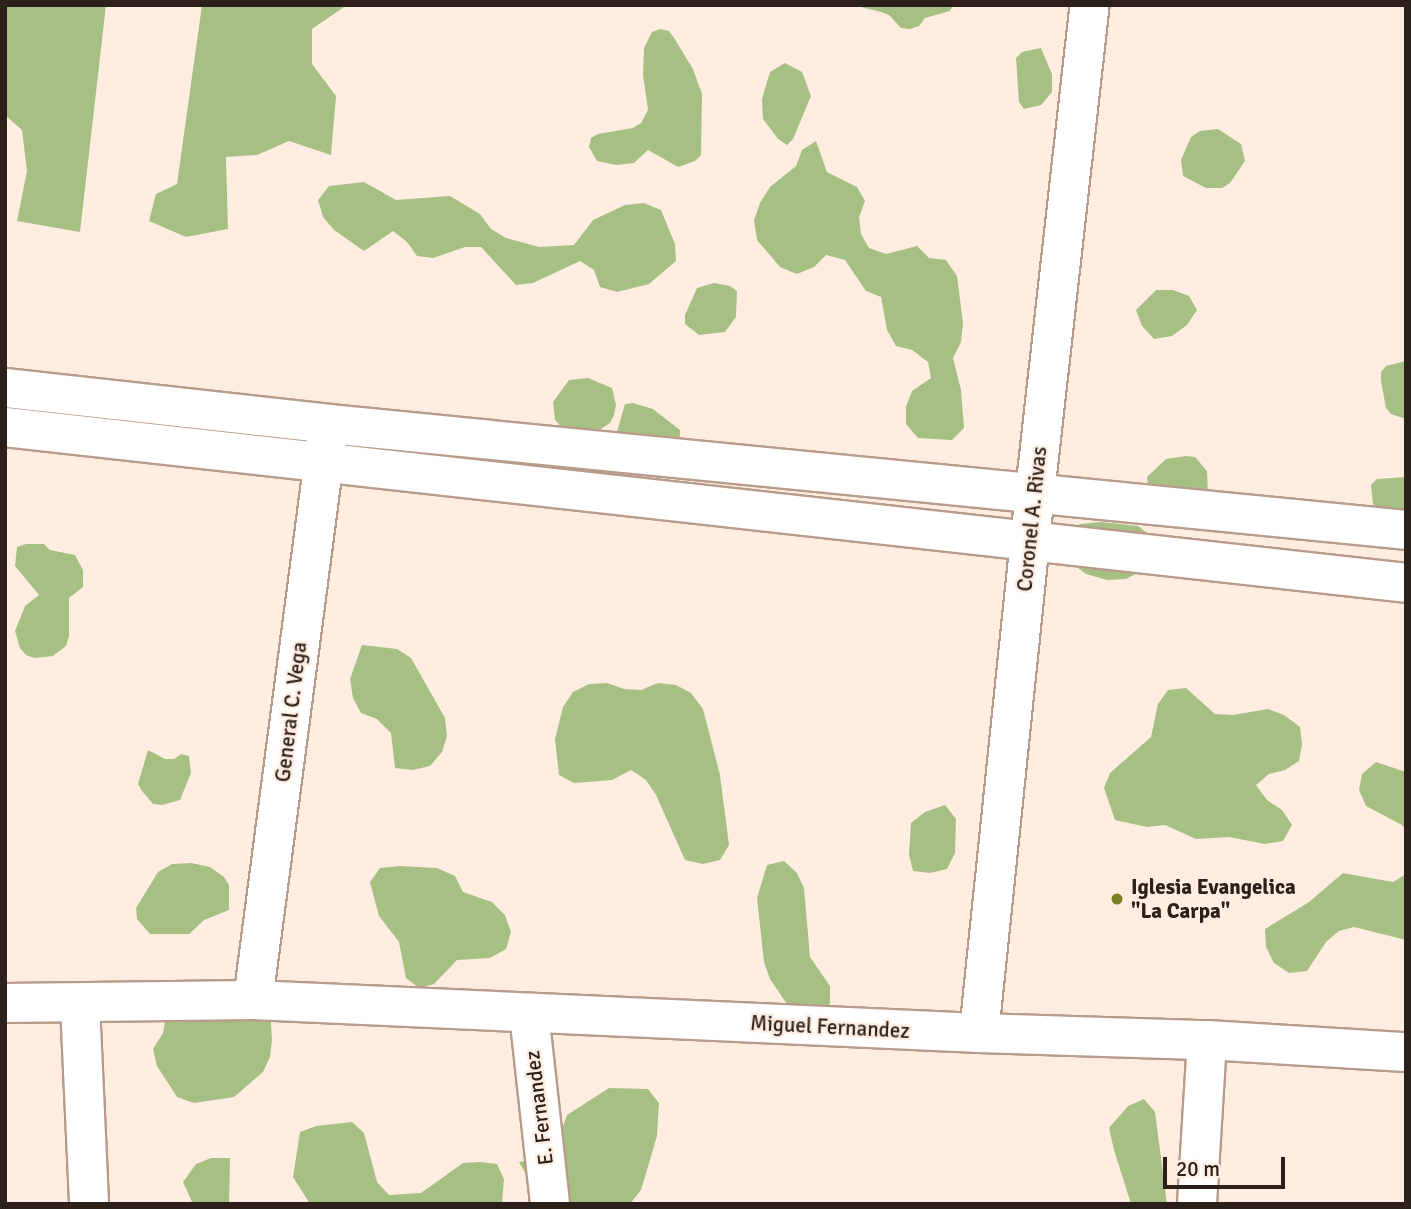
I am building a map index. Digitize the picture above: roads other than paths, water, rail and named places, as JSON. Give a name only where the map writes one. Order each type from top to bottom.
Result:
[{"type":"street","name":"Coronel A. Rivas","points":[[979,1033],[1034,492],[1090,5]]},
{"type":"street","points":[[5,387],[329,424],[1406,530]]},
{"type":"street","name":"General C. Vega","points":[[253,1000],[329,424]]},
{"type":"street","points":[[5,427],[1406,583]]},
{"type":"street","name":"Miguel Fernandez","points":[[5,1003],[253,1000],[979,1033],[1207,1040],[1406,1052]]},
{"type":"street","points":[[80,1004],[89,1204]]},
{"type":"street","name":"E. Fernandez","points":[[529,1013],[550,1204]]},
{"type":"street","points":[[1197,1204],[1207,1040]]},
{"type":"place","name":"Iglesia Evangelica \"La Carpa\"","points":[[1117,899]]}]
